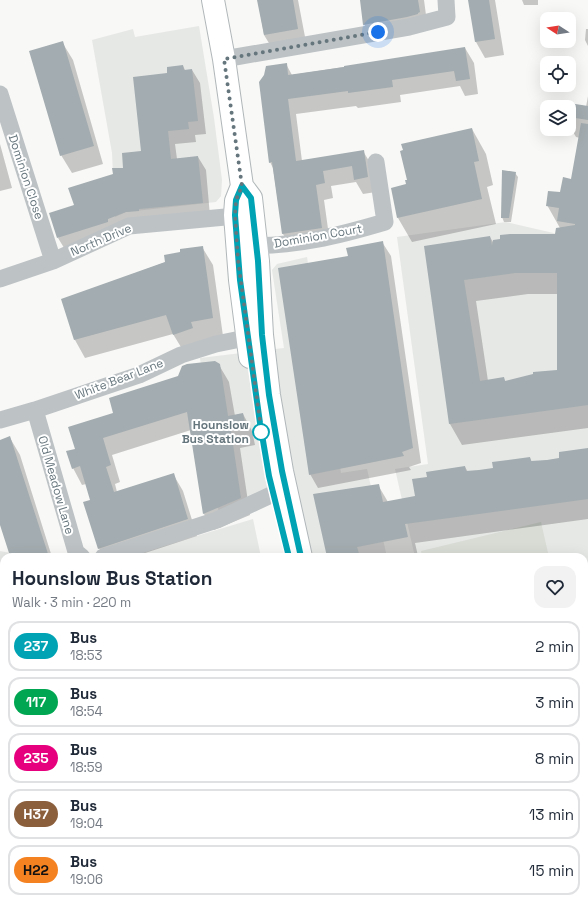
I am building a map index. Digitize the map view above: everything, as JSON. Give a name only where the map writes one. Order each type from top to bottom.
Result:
[{"type":"main road","points":[[213,0],[224,59],[242,186],[251,198],[244,215],[246,245],[240,280],[255,336],[261,430],[279,491],[293,548]]},
{"type":"street","points":[[224,59],[409,27],[447,17],[446,0]]},
{"type":"street","name":"Dominion Close","points":[[0,94],[53,261]]},
{"type":"street","name":"Dominion Court","points":[[246,245],[287,243],[344,234],[385,222],[376,162]]},
{"type":"street","name":"North Drive","points":[[0,279],[53,261],[129,226],[244,215]]},
{"type":"street","name":"White Bear Lane","points":[[0,420],[140,375],[181,355],[216,344],[255,336]]},
{"type":"street","name":"Old Meadow Lane","points":[[34,410],[77,553]]},
{"type":"street","points":[[115,553],[217,520],[279,491]]},
{"type":"shaded area","points":[[199,26],[214,118],[222,180],[221,196],[216,202],[126,212],[115,217],[112,153],[92,40],[133,29],[135,37]]},
{"type":"shaded area","points":[[506,222],[562,235],[588,236],[588,553],[414,553],[395,469],[428,464],[397,237]]},
{"type":"shaded area","points":[[307,257],[341,473],[367,469],[386,553],[305,553],[292,497],[219,516],[200,358],[284,348],[272,270],[277,264]]},
{"type":"shaded area","points":[[253,519],[260,553],[140,553]]},
{"type":"shaded area","points":[[541,522],[548,553],[421,553],[421,551]]},
{"type":"shaded area","points":[[0,551],[11,553],[0,553]]},
{"type":"building","points":[[257,0],[293,0],[298,29],[264,35]]},
{"type":"building","points":[[360,0],[418,0],[420,12],[407,17],[363,25]]},
{"type":"building","points":[[468,0],[489,0],[495,39],[475,42]]},
{"type":"building","points":[[63,41],[94,146],[60,156],[29,51]]},
{"type":"building","points":[[465,47],[470,79],[456,81],[454,71],[392,80],[393,87],[288,99],[296,161],[364,150],[368,177],[354,180],[352,166],[323,171],[325,183],[316,185],[322,228],[282,234],[272,162],[269,163],[259,82],[264,75],[266,66],[287,63],[288,75]]},
{"type":"building","points":[[183,65],[184,70],[192,69],[198,121],[188,122],[189,129],[168,131],[171,159],[198,156],[203,203],[139,209],[139,211],[126,212],[108,219],[108,222],[57,238],[49,213],[74,205],[68,188],[113,174],[112,168],[123,168],[122,153],[141,151],[133,77],[167,73],[167,67]]},
{"type":"building","points":[[576,104],[588,106],[588,120],[576,118]]},
{"type":"building","points":[[581,123],[588,124],[588,405],[449,424],[424,246],[490,236],[492,246],[493,240],[500,239],[500,235],[555,234],[556,228],[575,225],[557,221],[559,208],[546,206],[548,191],[560,192],[563,177],[571,179]],"holes":[[[515,273],[557,273],[557,370],[533,372],[533,374],[505,381],[504,377],[480,381],[464,280]]]},
{"type":"building","points":[[472,128],[479,161],[474,162],[482,199],[397,218],[391,188],[406,184],[405,180],[407,180],[400,151],[403,150],[401,144]]},
{"type":"building","points":[[502,170],[516,172],[509,218],[501,218]]},
{"type":"building","points":[[383,241],[413,448],[402,452],[404,456],[309,475],[278,268],[348,256],[346,248]]},
{"type":"building","points":[[203,246],[213,318],[191,322],[193,328],[173,335],[166,315],[74,340],[61,299],[165,262],[164,255],[180,252],[180,249]]},
{"type":"building","points":[[215,361],[220,364],[228,416],[243,413],[246,428],[231,431],[241,498],[203,514],[187,412],[103,438],[111,465],[106,467],[114,492],[174,473],[188,519],[98,549],[83,502],[90,500],[80,466],[72,469],[66,451],[75,449],[68,427],[113,413],[109,398],[178,376],[182,366],[187,364]]},
{"type":"building","points":[[10,436],[48,553],[9,553],[0,525],[0,440]]},
{"type":"building","points":[[588,448],[588,499],[405,524],[408,537],[357,547],[359,553],[326,553],[313,494],[379,484],[383,502],[415,496],[412,479],[427,477],[426,472],[465,466],[466,471],[493,468],[492,462],[530,457],[531,461],[547,460],[559,458],[559,452]]},
{"type":"bus line","name":"237","points":[[288,553],[269,476],[240,280],[235,215],[236,200],[242,186],[251,198],[255,246],[258,261],[262,335],[269,395],[282,471],[300,553]]},
{"type":"place","name":"Hounslow Bus Station","points":[[261,432]]},
{"type":"route","points":[[261,432],[262,436],[238,260],[235,215],[236,200],[242,186],[224,59],[378,32]]}]
